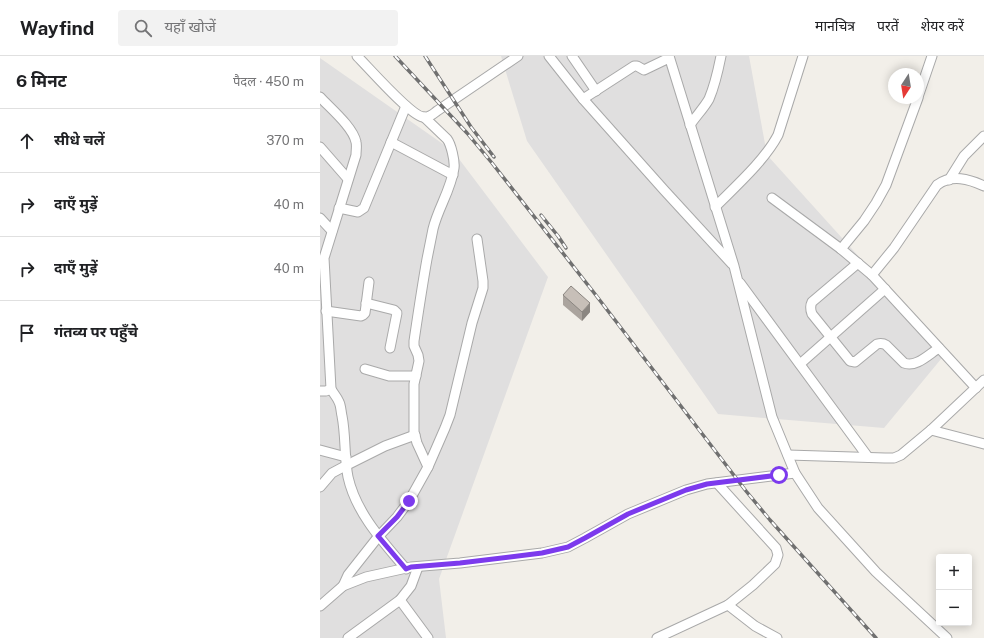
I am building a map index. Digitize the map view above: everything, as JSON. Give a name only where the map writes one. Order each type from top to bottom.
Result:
[{"type":"street","points":[[357,56],[406,106],[424,118],[450,142],[454,161],[453,175],[433,229],[414,341],[414,346],[419,361],[414,384],[414,435],[428,467]]},
{"type":"street","points":[[424,118],[430,116],[518,56]]},
{"type":"street","points":[[561,56],[551,59],[583,100],[734,266]]},
{"type":"street","points":[[572,56],[596,91]]},
{"type":"street","points":[[690,125],[704,107],[712,90],[721,56]]},
{"type":"street","points":[[716,207],[749,173],[774,142],[778,135],[803,56]]},
{"type":"street","points":[[924,80],[932,56]]},
{"type":"street","points":[[583,100],[634,66],[644,70],[669,57],[734,266],[772,417],[795,473],[818,508],[876,572],[946,638]]},
{"type":"street","points":[[320,96],[343,120],[354,135],[356,142],[356,155],[322,260],[331,388],[339,403],[345,430],[346,461],[348,477],[353,494],[378,536],[406,569]]},
{"type":"street","points":[[841,249],[864,221],[886,185],[916,104]]},
{"type":"street","points":[[339,208],[358,212],[364,208],[406,106]]},
{"type":"street","points":[[949,180],[964,156],[984,136]]},
{"type":"street","points":[[391,142],[453,175]]},
{"type":"street","points":[[320,147],[348,179]]},
{"type":"street","points":[[872,275],[894,248],[937,184],[943,180],[964,179],[984,186]]},
{"type":"street","points":[[772,198],[841,249],[872,275],[976,388]]},
{"type":"street","points":[[320,218],[332,231]]},
{"type":"street","points":[[343,586],[348,575],[378,536],[397,517],[409,501],[428,467],[445,428],[450,415],[472,323],[483,288],[477,239]]},
{"type":"street","points":[[858,263],[812,302],[810,306],[812,314],[850,361],[855,362],[880,343],[886,345],[904,363],[908,365],[916,364],[939,348]]},
{"type":"street","points":[[737,279],[868,457]]},
{"type":"street","points":[[326,311],[361,316],[363,315],[365,313],[369,282]]},
{"type":"street","points":[[800,364],[885,289]]},
{"type":"street","points":[[366,303],[394,310],[397,313],[390,348]]},
{"type":"street","points":[[365,369],[389,376],[416,376]]},
{"type":"street","points":[[788,455],[894,458],[901,455],[931,430],[984,380]]},
{"type":"street","points":[[320,391],[326,391],[331,388]]},
{"type":"street","points":[[931,430],[984,444]]},
{"type":"street","points":[[320,487],[332,473],[346,461],[414,435]]},
{"type":"street","points":[[320,450],[346,461]]},
{"type":"street","points":[[320,606],[343,586],[366,577],[418,567],[542,553],[568,547],[628,514],[686,490],[707,484],[795,473]]},
{"type":"street","points":[[658,638],[728,605],[753,586],[775,564],[778,555],[776,548],[717,483]]},
{"type":"street","points":[[348,638],[400,600],[411,586],[418,567]]},
{"type":"street","points":[[400,600],[428,638]]},
{"type":"street","points":[[728,605],[755,626],[777,638]]},
{"type":"shaded area","points":[[501,56],[749,56],[767,155],[946,353],[884,428],[718,414],[527,141]]},
{"type":"shaded area","points":[[320,58],[453,151],[548,277],[439,579],[446,638],[320,638]]},
{"type":"building","points":[[571,286],[590,303],[582,312],[563,295]]},
{"type":"railway","points":[[395,56],[467,133],[492,163],[595,294],[746,491],[770,520],[876,638]]},
{"type":"railway","points":[[425,56],[471,127],[494,157]]},
{"type":"railway","points":[[541,215],[566,248]]},
{"type":"route","points":[[409,501],[397,517],[378,536],[406,569],[411,567],[460,563],[542,553],[568,547],[628,514],[686,490],[707,484],[779,475]]}]
